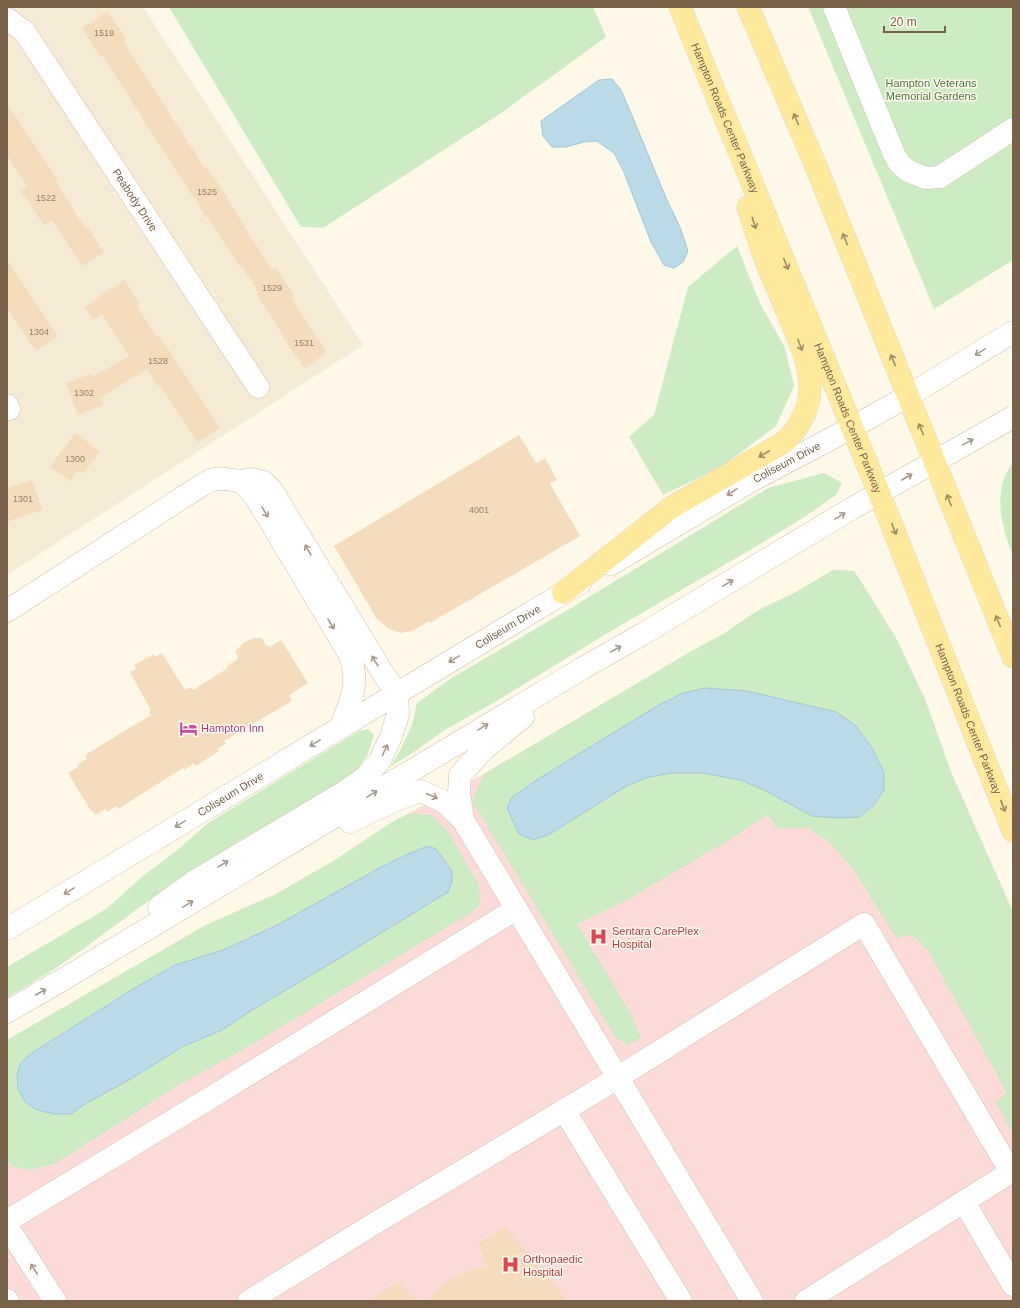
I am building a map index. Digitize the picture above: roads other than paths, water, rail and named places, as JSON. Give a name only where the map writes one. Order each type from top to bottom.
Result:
[{"type":"main road","name":"Hampton Roads Center Parkway","points":[[680,7],[853,427],[1013,831]]},
{"type":"main road","points":[[748,7],[815,164],[1013,657]]},
{"type":"main road","points":[[563,593],[672,507],[783,443],[798,427],[808,403],[810,384],[807,362],[766,260],[688,27]]},
{"type":"street","points":[[834,7],[894,154],[899,163],[908,171],[926,178],[940,177],[1013,129]]},
{"type":"street","name":"Peabody Drive","points":[[7,19],[24,31],[258,387]]},
{"type":"street","name":"Coliseum Drive","points":[[7,929],[748,482],[853,427],[908,396],[1013,332]]},
{"type":"street","points":[[7,1012],[68,977],[582,668],[648,631],[879,493],[1013,417]]},
{"type":"street","points":[[7,611],[202,485],[214,479],[226,478],[241,481],[253,479],[264,482],[273,492],[384,675],[397,693],[398,715],[390,739],[380,760],[366,777],[341,794],[195,881],[68,977]]},
{"type":"street","points":[[241,481],[255,496],[350,655],[355,668],[353,693],[340,728]]},
{"type":"street","points":[[463,820],[459,793],[460,775],[484,748],[582,668]]},
{"type":"street","points":[[231,878],[398,799],[421,791],[444,802],[463,820],[752,1301]]},
{"type":"street","points":[[7,1221],[222,1091],[516,909]]},
{"type":"street","points":[[249,1301],[617,1078],[864,924],[1011,1172],[816,1298]]},
{"type":"street","points":[[564,1110],[681,1301]]},
{"type":"street","points":[[964,1202],[1013,1284]]},
{"type":"street","points":[[7,1226],[56,1301]]},
{"type":"water","points":[[612,79],[621,90],[666,198],[680,227],[688,251],[683,262],[674,268],[664,265],[651,242],[623,170],[614,153],[597,141],[584,142],[566,147],[552,147],[543,136],[541,121],[599,80]]},
{"type":"water","points":[[705,688],[747,691],[836,712],[855,725],[872,748],[884,772],[884,790],[873,806],[859,817],[838,818],[812,816],[766,791],[741,780],[702,773],[672,773],[649,777],[628,785],[550,834],[533,840],[519,834],[507,808],[512,797],[538,779],[657,706],[683,693]]},
{"type":"water","points":[[428,846],[436,849],[452,871],[452,881],[448,892],[252,1010],[222,1030],[182,1047],[129,1080],[85,1104],[71,1114],[54,1114],[37,1110],[25,1102],[18,1089],[17,1075],[20,1064],[30,1054],[133,989],[175,965],[223,950],[277,925],[383,866]]},
{"type":"place","name":"Hampton Inn","points":[[188,728]]},
{"type":"place","name":"Sentara CarePlex Hospital","points":[[599,937]]},
{"type":"place","name":"Orthopaedic Hospital","points":[[510,1265]]},
{"type":"park label","name":"Hampton Veterans Memorial Gardens","points":[[931,89]]}]
